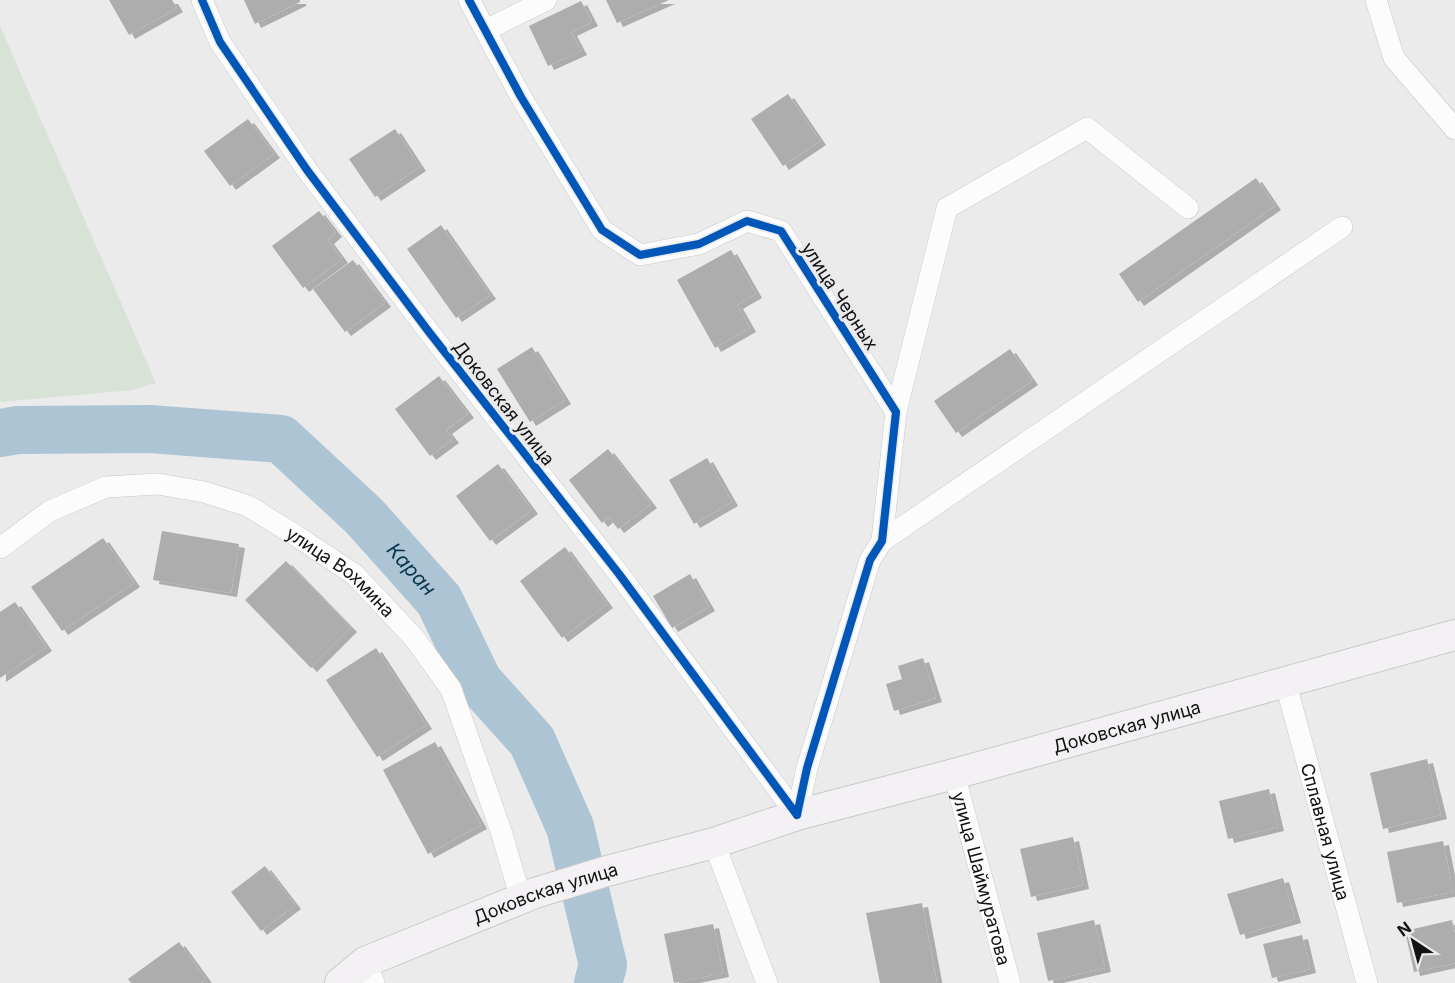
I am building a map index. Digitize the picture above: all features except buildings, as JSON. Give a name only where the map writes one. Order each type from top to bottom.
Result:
[{"type":"main road","name":"Доковская улица","points":[[340,983],[369,973],[528,896],[607,871],[714,843],[797,815],[954,774],[1455,635]]},
{"type":"street","name":"Доковская улица","points":[[202,0],[220,42],[307,170],[429,332],[619,574],[797,815]]},
{"type":"street","name":"улица Черных","points":[[469,0],[521,98],[602,230],[640,255],[699,244],[747,221],[781,231],[896,412]]},
{"type":"street","points":[[486,30],[546,0]]},
{"type":"street","points":[[1376,0],[1394,58],[1455,129]]},
{"type":"street","points":[[882,541],[896,412],[947,208],[1087,128],[1188,208]]},
{"type":"street","points":[[797,815],[807,768],[870,560],[882,541],[1342,227]]},
{"type":"street","name":"улица Вохмина","points":[[0,548],[50,511],[106,487],[158,484],[204,492],[248,506],[305,541],[355,575],[415,639],[451,689],[501,831],[528,896]]},
{"type":"street","name":"Сплавная улица","points":[[1285,681],[1367,983]]},
{"type":"street","name":"улица Шаймуратова","points":[[954,774],[1010,983]]},
{"type":"street","points":[[714,843],[767,983]]},
{"type":"shaded area","points":[[0,26],[156,383],[132,390],[0,402]]},
{"type":"waterway","name":"Каран","points":[[0,433],[18,430],[150,429],[281,439],[364,516],[439,600],[478,681],[532,741],[570,827],[603,965],[598,983]]},
{"type":"cycle path","points":[[202,0],[220,42],[307,170],[429,332],[619,574],[797,815]]},
{"type":"cycle path","points":[[469,0],[521,97],[602,230],[640,255],[699,244],[747,221],[781,231],[896,412],[882,541],[870,560],[807,768],[797,815]]}]
